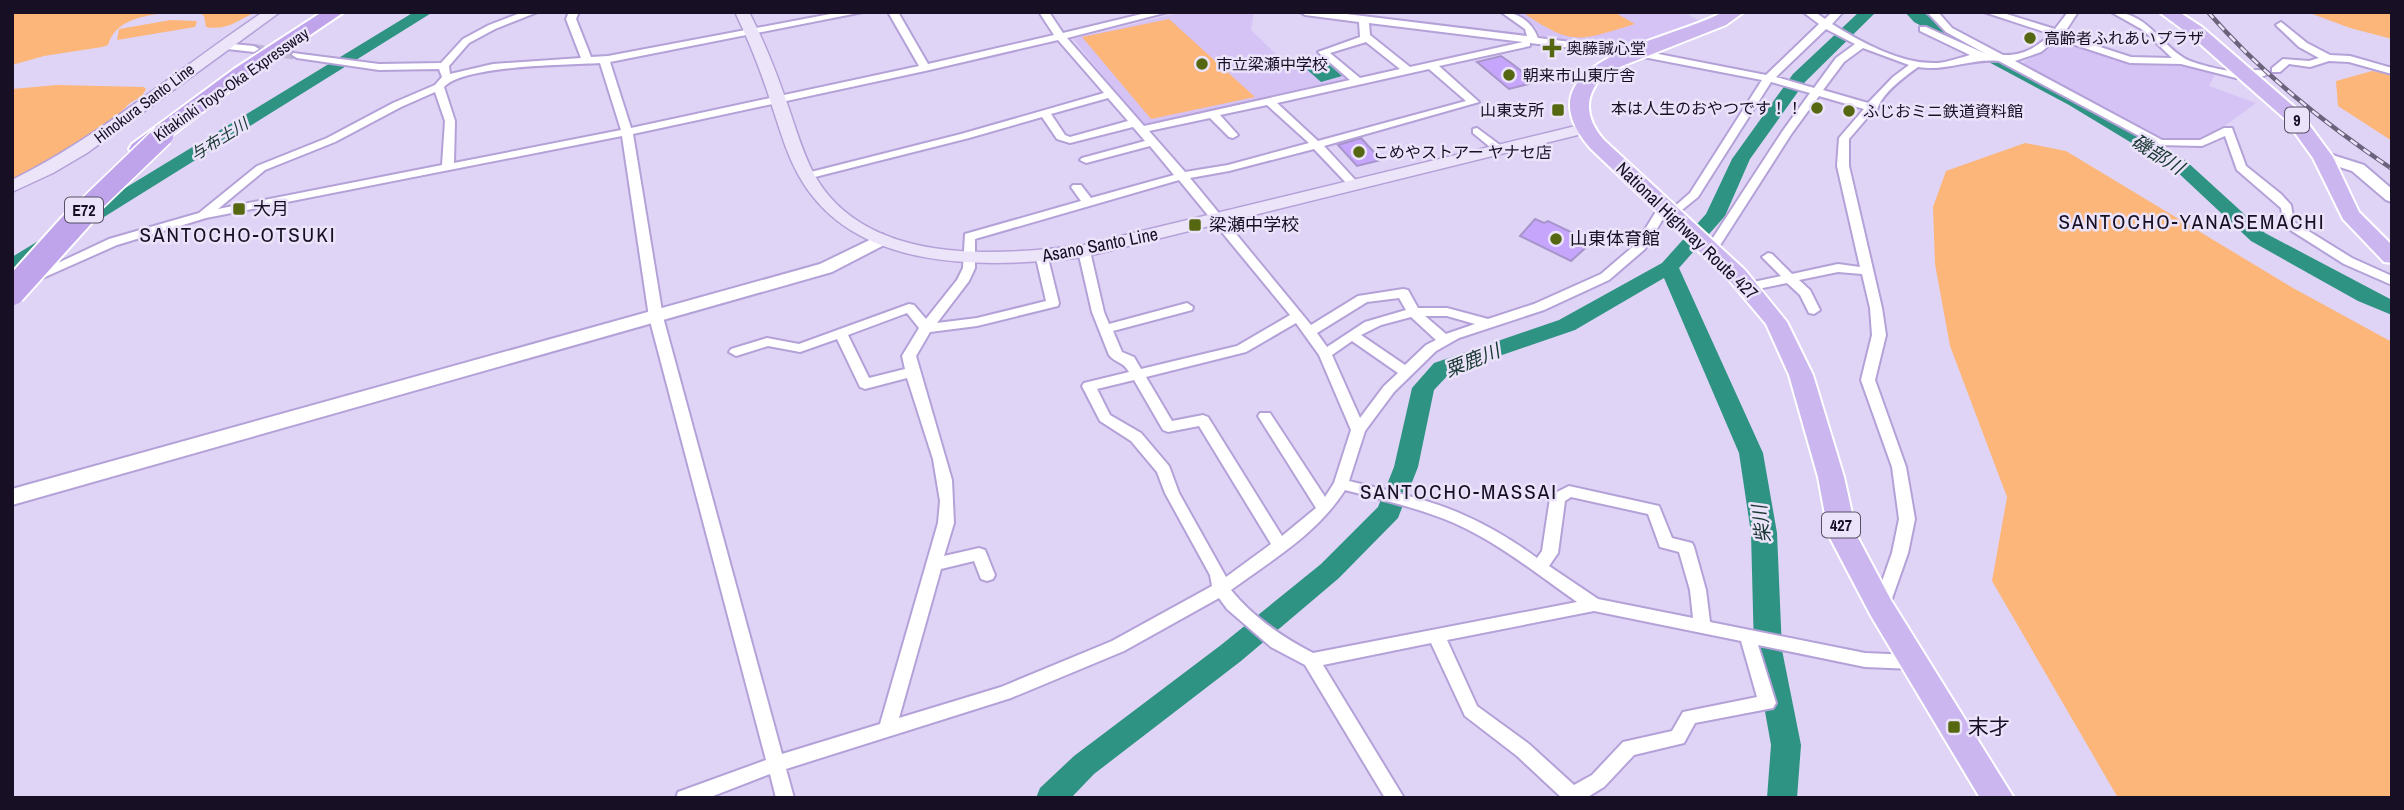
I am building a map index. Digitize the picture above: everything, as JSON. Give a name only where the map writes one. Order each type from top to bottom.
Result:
[{"type":"highway","name":"Kitakinki Toyo-Oka Expressway","points":[[12,279],[76,209],[160,135],[241,73],[335,12]]},
{"type":"highway","name":"Kitakinki Toyo-Oka Expressway","points":[[12,292],[68,227],[160,135],[258,65],[340,12]]},
{"type":"highway","points":[[1584,129],[1577,109],[1582,86],[1601,68],[1720,21],[1735,12]]},
{"type":"highway","name":"9","points":[[2167,12],[2256,75],[2292,115],[2323,157],[2350,215],[2392,257]]},
{"type":"highway","name":"National Highway Route 427","points":[[1584,129],[1748,287],[1776,323],[1794,357],[1831,477],[1843,536],[1881,608],[1998,798]]},
{"type":"main road","name":"Hinokura Santo Line","points":[[12,187],[78,152],[222,46],[273,12]]},
{"type":"main road","name":"Asano Santo Line","points":[[742,12],[807,176],[823,203],[835,214],[882,239],[908,248],[968,257],[1042,257],[1084,251],[1220,220],[1584,129]]},
{"type":"street","points":[[447,168],[450,121],[442,84],[444,66],[466,41],[492,27],[533,12]]},
{"type":"street","points":[[574,12],[571,19],[586,58]]},
{"type":"street","points":[[204,215],[261,168],[331,140],[442,84],[493,68],[586,58],[604,59],[859,12]]},
{"type":"street","points":[[892,12],[925,68]]},
{"type":"street","points":[[1044,12],[1060,36],[1220,220],[1298,316],[1325,354],[1358,430]]},
{"type":"street","points":[[12,286],[113,242],[204,215],[779,100],[1163,12]]},
{"type":"street","points":[[1305,12],[1638,53],[1770,79],[1873,108]]},
{"type":"street","points":[[1506,12],[1529,28],[1534,41]]},
{"type":"street","points":[[1808,12],[1826,26],[1860,43],[1916,64],[1947,65],[1979,57],[2022,57],[2058,34],[2073,12]]},
{"type":"street","points":[[685,798],[776,764],[1005,693],[1118,646],[1221,589],[1306,527],[1348,486],[1358,430],[1389,389],[1430,348],[1444,340],[1539,307],[1605,277],[1640,246],[1671,213],[1694,195],[1770,79],[1838,12]]},
{"type":"street","points":[[1932,12],[1949,30],[2007,58],[2160,143],[2202,143],[2228,130],[2241,168],[2277,196],[2289,212],[2288,223],[2348,261],[2392,281]]},
{"type":"street","points":[[1989,12],[2130,60],[2182,61],[2217,72],[2256,75]]},
{"type":"street","points":[[2116,12],[2146,28],[2182,61]]},
{"type":"street","points":[[1356,80],[1323,51],[1360,42],[1365,36],[1364,19]]},
{"type":"street","points":[[1923,29],[1979,57]]},
{"type":"street","points":[[2284,29],[2328,58]]},
{"type":"street","points":[[1365,36],[1406,69]]},
{"type":"street","points":[[1045,113],[1061,137],[1070,140],[1213,114],[1406,69],[1468,59],[1534,41]]},
{"type":"street","points":[[1709,249],[1815,91],[1840,60],[1860,43]]},
{"type":"street","points":[[222,46],[254,49]]},
{"type":"street","points":[[297,55],[370,65],[444,66]]},
{"type":"street","points":[[2276,70],[2287,61],[2310,64],[2328,58],[2350,59],[2392,71]]},
{"type":"street","points":[[604,59],[627,132],[656,317],[785,798]]},
{"type":"street","points":[[1881,608],[1900,553],[1907,519],[1899,467],[1868,380],[1879,335],[1843,166],[1844,138],[1901,74],[1916,64]]},
{"type":"street","points":[[887,731],[946,523],[950,499],[933,432],[909,356],[926,328],[963,281],[969,268],[969,237],[1182,176],[1229,168],[1474,102],[1431,65]]},
{"type":"street","points":[[807,176],[1110,94]]},
{"type":"street","points":[[1269,102],[1355,186]]},
{"type":"street","points":[[1213,114],[1233,135]]},
{"type":"street","points":[[1477,131],[1500,150]]},
{"type":"street","points":[[1086,160],[1152,142]]},
{"type":"street","points":[[2323,157],[2358,168],[2392,197]]},
{"type":"street","points":[[1077,187],[1088,202]]},
{"type":"street","points":[[12,497],[826,268],[882,239]]},
{"type":"street","points":[[1084,251],[1105,328],[1116,355],[1129,359],[1135,374],[1168,427],[1203,420],[1280,546]]},
{"type":"street","points":[[926,328],[977,322],[1053,303],[1042,257]]},
{"type":"street","points":[[1768,257],[1805,293],[1814,310]]},
{"type":"street","points":[[1748,287],[1838,268],[1866,271]]},
{"type":"street","points":[[1310,332],[1363,299],[1403,293],[1414,313],[1444,340]]},
{"type":"street","points":[[1105,328],[1187,307]]},
{"type":"street","points":[[736,352],[767,342],[800,348],[908,308],[926,328]]},
{"type":"street","points":[[1325,354],[1375,322],[1414,313],[1446,311],[1469,315],[1488,324]]},
{"type":"street","points":[[1298,316],[1241,349],[1090,386],[1105,418],[1136,437],[1164,470],[1172,493],[1219,575],[1221,589],[1233,604],[1277,642],[1311,660],[1395,798]]},
{"type":"street","points":[[842,334],[864,383],[912,372]]},
{"type":"street","points":[[1353,336],[1406,372]]},
{"type":"street","points":[[1265,416],[1324,508]]},
{"type":"street","points":[[1348,486],[1415,503],[1461,520],[1504,543],[1594,605]]},
{"type":"street","points":[[1538,568],[1550,553],[1558,498],[1569,491],[1654,510],[1666,542],[1686,547],[1698,590],[1702,626]]},
{"type":"street","points":[[934,565],[979,554],[987,575]]},
{"type":"street","points":[[1311,660],[1594,605],[1865,660],[1913,662]]},
{"type":"street","points":[[1436,635],[1471,711],[1523,750],[1573,796],[1598,781],[1629,748],[1678,738],[1689,717],[1767,703],[1749,636]]},
{"type":"shaded area","points":[[12,12],[170,12],[142,17],[125,24],[112,36],[108,45],[44,56],[12,65]]},
{"type":"shaded area","points":[[199,12],[256,12],[232,24],[213,28],[206,27],[204,16]]},
{"type":"shaded area","points":[[1182,12],[1254,12],[1251,30],[1284,62],[1321,53],[1350,79],[1272,99],[1143,125],[1073,39]]},
{"type":"shaded area","points":[[1515,12],[1683,12],[1702,22],[1634,47],[1620,48],[1546,39],[1540,36],[1536,27]]},
{"type":"shaded area","points":[[1522,12],[1614,12],[1635,24],[1576,38],[1553,31]]},
{"type":"shaded area","points":[[2307,12],[2392,12],[2392,39],[2350,28]]},
{"type":"shaded area","points":[[1169,19],[1255,97],[1151,119],[1082,37]]},
{"type":"shaded area","points":[[171,20],[197,21],[195,27],[117,40],[119,29]]},
{"type":"shaded area","points":[[2064,42],[2123,62],[2173,63],[2216,73],[2209,86],[2256,103],[2226,125],[2196,140],[2160,140],[2022,63],[2055,43]]},
{"type":"shaded area","points":[[1324,60],[1342,76],[1321,82],[1303,66]]},
{"type":"shaded area","points":[[2372,71],[2392,75],[2392,141],[2338,106],[2336,81]]},
{"type":"shaded area","points":[[57,85],[146,89],[142,96],[130,103],[103,130],[12,182],[12,89]]},
{"type":"shaded area","points":[[2025,143],[2066,151],[2293,288],[2392,342],[2392,798],[2118,798],[1992,581],[2007,497],[1950,346],[1935,264],[1933,207],[1946,171]]},
{"type":"building","name":"朝来市山東庁舎","points":[[1501,56],[1536,82],[1509,89],[1477,62]]},
{"type":"building","name":"こめやストアー ヤナセ店","points":[[1361,138],[1381,160],[1357,166],[1338,145]]},
{"type":"building","name":"山東体育館","points":[[1535,219],[1544,223],[1548,221],[1592,242],[1571,261],[1520,236]]},
{"type":"waterway","name":"与布土川","points":[[12,266],[425,12]]},
{"type":"waterway","name":"粟鹿川","points":[[1669,267],[1715,216],[1741,159],[1799,78],[1868,12]]},
{"type":"waterway","name":"磯部川","points":[[1913,12],[1920,19],[1961,42],[2075,101],[2179,164],[2258,237],[2392,308]]},
{"type":"waterway","name":"粟鹿川","points":[[1051,798],[1084,765],[1231,653],[1330,571],[1389,512],[1406,467],[1423,388],[1442,368],[1567,325],[1669,267]]},
{"type":"waterway","name":"柴川","points":[[1669,267],[1751,453],[1764,533],[1768,650],[1786,745],[1782,798]]},
{"type":"tunnel","points":[[254,49],[297,55]]},
{"type":"railway","points":[[2208,12],[2272,77],[2342,134],[2392,169]]},
{"type":"place","name":"高齢者ふれあいプラザ","points":[[2030,38]]},
{"type":"place","name":"奥藤誠心堂","points":[[1552,48]]},
{"type":"place","name":"市立梁瀬中学校","points":[[1202,64]]},
{"type":"place","name":"朝来市山東庁舎","points":[[1509,75]]},
{"type":"place","name":"本は人生のおやつです！！","points":[[1817,108]]},
{"type":"place","name":"山東支所","points":[[1558,110]]},
{"type":"place","name":"ふじおミニ鉄道資料館","points":[[1849,111]]},
{"type":"place","name":"こめやストアー ヤナセ店","points":[[1359,152]]},
{"type":"place","name":"大月","points":[[239,209]]},
{"type":"place","name":"梁瀬中学校","points":[[1195,225]]},
{"type":"place","name":"山東体育館","points":[[1556,239]]},
{"type":"place","name":"末才","points":[[1954,727]]},
{"type":"district","name":"SANTOCHO-YANASEMACHI","points":[[2192,222]]},
{"type":"district","name":"SANTOCHO-OTSUKI","points":[[238,235]]},
{"type":"district","name":"SANTOCHO-MASSAI","points":[[1459,492]]}]
